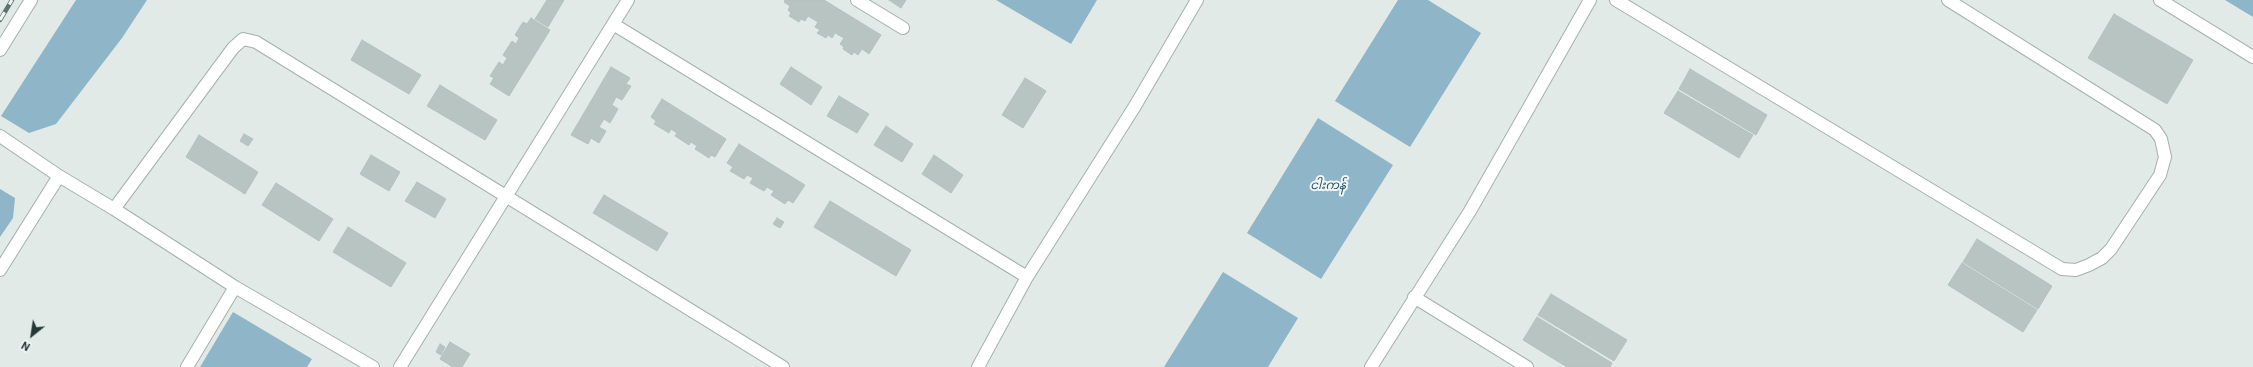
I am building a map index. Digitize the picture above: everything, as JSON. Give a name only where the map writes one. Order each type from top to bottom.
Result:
[{"type":"street","points":[[0,50],[32,0]]},
{"type":"street","points":[[400,367],[628,0]]},
{"type":"street","points":[[857,0],[903,28]]},
{"type":"street","points":[[978,367],[1027,277],[1134,106],[1197,0]]},
{"type":"street","points":[[1371,367],[1414,297],[1470,211],[1590,0]]},
{"type":"street","points":[[1616,0],[2062,269],[2076,270],[2102,258],[2110,249],[2160,175],[2164,157],[2161,139],[2155,130],[1948,0]]},
{"type":"street","points":[[2160,0],[2253,57]]},
{"type":"street","points":[[613,24],[1027,277]]},
{"type":"street","points":[[114,209],[233,48],[243,39],[256,42],[783,367]]},
{"type":"street","points":[[0,136],[59,176],[114,209],[234,287],[373,367]]},
{"type":"street","points":[[0,270],[59,176]]},
{"type":"street","points":[[187,367],[234,287]]},
{"type":"street","points":[[1414,297],[1527,367]]},
{"type":"water","points":[[76,0],[147,0],[122,38],[56,124],[29,133],[1,116]]},
{"type":"water","points":[[996,0],[1097,0],[1071,44]]},
{"type":"water","points":[[1398,0],[1428,0],[1481,33],[1410,147],[1335,101]]},
{"type":"water","points":[[2225,0],[2253,0],[2253,17]]},
{"type":"water","name":"ငါးကန်","points":[[1318,118],[1393,165],[1321,279],[1247,233]]},
{"type":"water","points":[[0,189],[15,198],[13,218],[0,237]]},
{"type":"water","points":[[1223,272],[1298,318],[1268,367],[1164,367]]},
{"type":"water","points":[[233,312],[312,359],[307,367],[200,367]]},
{"type":"building","points":[[547,0],[564,0],[548,27],[535,19]]},
{"type":"building","points":[[785,0],[824,0],[881,35],[869,54],[862,49],[858,55],[854,52],[852,55],[843,49],[844,47],[840,44],[844,38],[835,33],[832,38],[828,35],[826,38],[817,33],[820,30],[815,27],[818,22],[808,16],[805,21],[801,19],[799,22],[789,16],[791,13],[788,10],[790,6],[784,2]]},
{"type":"building","points":[[889,0],[906,0],[901,8]]},
{"type":"building","points":[[2114,14],[2193,60],[2167,104],[2088,58]]},
{"type":"building","points":[[531,18],[550,30],[509,96],[490,84],[494,78],[490,76],[499,62],[503,65],[507,58],[503,55],[512,41],[516,44],[519,38],[515,35],[523,22],[527,24]]},
{"type":"building","points":[[362,40],[421,75],[409,94],[351,60]]},
{"type":"building","points":[[611,67],[630,78],[626,84],[631,86],[622,100],[616,97],[612,105],[618,109],[610,123],[604,119],[599,127],[606,131],[599,143],[591,138],[588,144],[571,135]]},
{"type":"building","points":[[791,67],[822,87],[811,105],[780,84]]},
{"type":"building","points":[[1690,69],[1767,115],[1756,135],[1679,89]]},
{"type":"building","points":[[1025,78],[1046,91],[1023,128],[1002,115]]},
{"type":"building","points":[[440,85],[497,120],[485,140],[427,106]]},
{"type":"building","points":[[1678,91],[1753,135],[1739,158],[1664,113]]},
{"type":"building","points":[[839,96],[869,114],[857,133],[827,116]]},
{"type":"building","points":[[662,99],[726,139],[715,157],[711,155],[709,158],[695,149],[697,146],[691,142],[689,145],[675,136],[677,133],[671,129],[669,133],[654,124],[656,121],[651,117]]},
{"type":"building","points":[[886,126],[913,144],[902,162],[874,145]]},
{"type":"building","points":[[244,134],[253,139],[248,146],[240,141]]},
{"type":"building","points":[[199,135],[258,172],[245,194],[186,157]]},
{"type":"building","points":[[739,144],[805,185],[793,203],[788,200],[785,204],[771,195],[774,191],[767,187],[764,191],[750,183],[753,178],[747,175],[744,179],[730,171],[733,167],[727,163]]},
{"type":"building","points":[[371,155],[400,172],[389,191],[360,174]]},
{"type":"building","points":[[934,155],[963,175],[951,193],[922,174]]},
{"type":"building","points":[[417,182],[446,199],[435,218],[405,201]]},
{"type":"building","points":[[276,183],[333,219],[319,241],[262,205]]},
{"type":"building","points":[[604,195],[668,233],[657,251],[593,213]]},
{"type":"building","points":[[830,201],[911,250],[896,276],[814,227]]},
{"type":"building","points":[[777,218],[784,222],[780,228],[773,224]]},
{"type":"building","points":[[348,227],[406,263],[391,287],[333,252]]},
{"type":"building","points":[[1977,239],[2052,286],[2038,309],[1963,262]]},
{"type":"building","points":[[1962,263],[2037,310],[2023,332],[1948,285]]},
{"type":"building","points":[[1551,294],[1627,340],[1614,361],[1538,315]]},
{"type":"building","points":[[1537,317],[1612,363],[1610,367],[1567,367],[1523,340]]},
{"type":"building","points":[[450,342],[470,354],[462,367],[453,367],[440,359]]},
{"type":"building","points":[[440,344],[445,347],[441,355],[436,352]]},
{"type":"railway","points":[[0,20],[12,0]]}]
